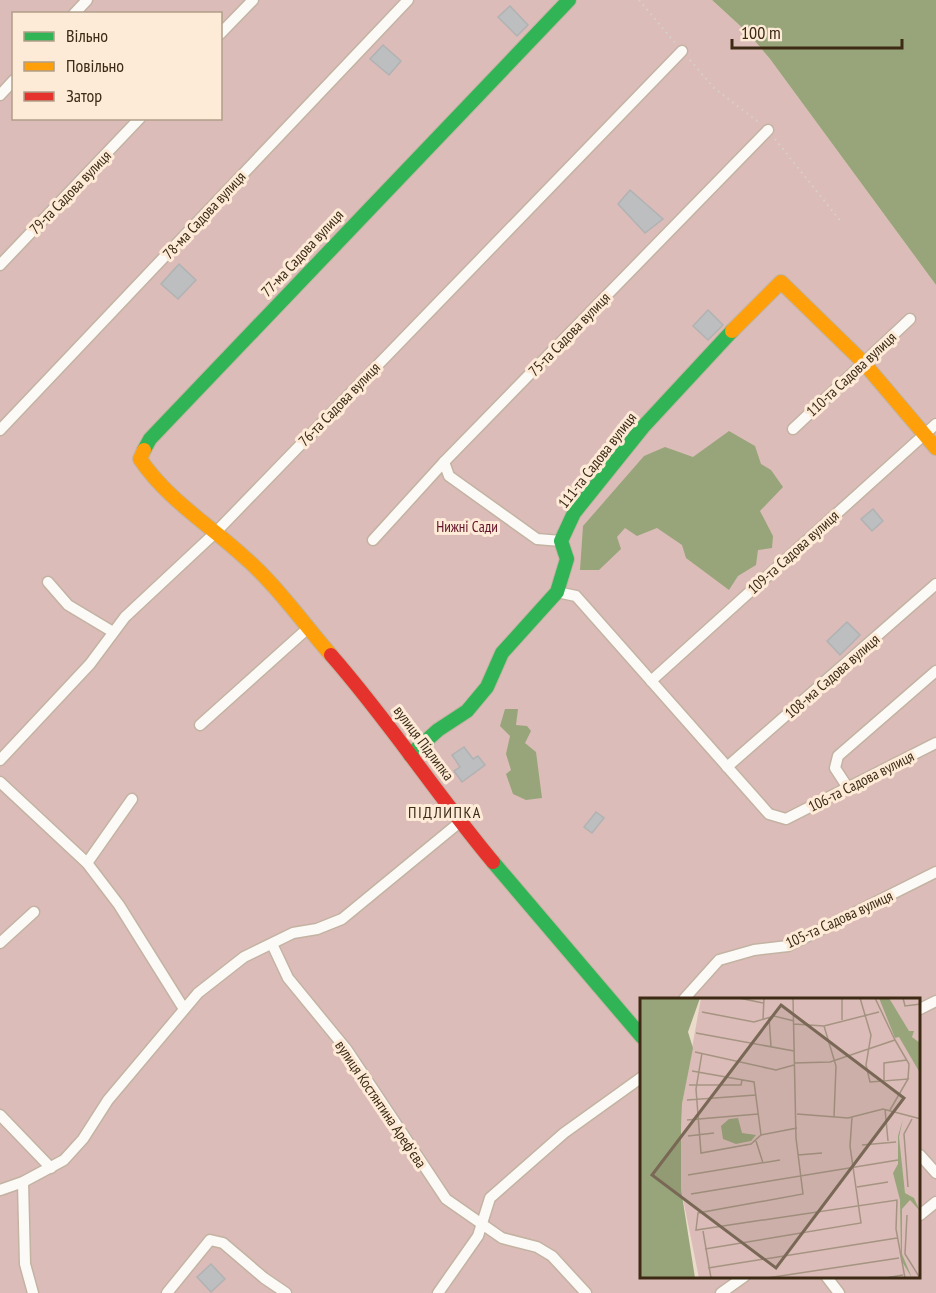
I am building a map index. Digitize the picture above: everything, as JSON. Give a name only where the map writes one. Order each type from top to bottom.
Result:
[{"type":"street","points":[[76,12],[87,0]]},
{"type":"street","points":[[222,32],[253,0]]},
{"type":"street","name":"78-ма Садова вулиця","points":[[0,430],[408,0]]},
{"type":"street","name":"77-ма Садова вулиця","points":[[215,532],[149,472],[140,459],[150,439],[569,0]]},
{"type":"street","name":"76-та Садова вулиця","points":[[0,760],[90,664],[125,617],[215,532],[682,51]]},
{"type":"street","points":[[0,95],[12,82]]},
{"type":"street","name":"79-та Садова вулиця","points":[[0,265],[138,120]]},
{"type":"street","name":"75-та Садова вулиця","points":[[373,540],[444,462],[768,130]]},
{"type":"street","name":"111-та Садова вулиця","points":[[561,541],[574,513],[643,427],[767,293],[781,282],[864,362]]},
{"type":"street","name":"110-та Садова вулиця","points":[[793,429],[910,319]]},
{"type":"street","points":[[864,362],[936,448]]},
{"type":"street","name":"109-та Садова вулиця","points":[[651,681],[936,424]]},
{"type":"street","points":[[410,755],[438,730],[467,711],[487,687],[502,653],[557,592],[567,559],[561,541],[537,539],[448,476],[444,462]]},
{"type":"street","name":"вулиця Підлипка","points":[[215,532],[245,557],[375,706],[460,822],[640,1035]]},
{"type":"street","points":[[48,582],[68,606],[113,632]]},
{"type":"street","name":"108-ма Садова вулиця","points":[[727,767],[936,584]]},
{"type":"street","points":[[557,592],[576,596],[727,767]]},
{"type":"street","points":[[200,725],[306,629]]},
{"type":"street","points":[[848,788],[835,768],[838,756],[936,671]]},
{"type":"street","name":"106-та Садова вулиця","points":[[727,767],[769,813],[786,819],[936,743]]},
{"type":"street","points":[[0,782],[87,863],[119,905],[184,1009]]},
{"type":"street","points":[[87,863],[132,799]]},
{"type":"street","points":[[0,1190],[23,1182],[64,1161],[83,1139],[108,1100],[198,993],[244,957],[293,933],[317,929],[342,919],[460,822]]},
{"type":"street","name":"105-та Садова вулиця","points":[[685,998],[719,960],[754,950],[788,946],[936,873]]},
{"type":"street","points":[[0,943],[34,912]]},
{"type":"street","name":"вулиця Костянтина Арефʼєва","points":[[272,944],[288,978],[310,1008],[347,1050],[446,1199],[502,1238],[537,1247],[552,1256],[586,1293]]},
{"type":"street","points":[[921,1008],[936,1001]]},
{"type":"street","points":[[438,1293],[478,1236],[490,1198],[564,1133],[640,1078]]},
{"type":"street","points":[[0,1115],[51,1168]]},
{"type":"street","points":[[921,1156],[936,1173]]},
{"type":"street","points":[[23,1182],[25,1264],[33,1293]]},
{"type":"street","points":[[921,1214],[936,1202]]},
{"type":"street","points":[[167,1293],[210,1240],[223,1243],[264,1278],[286,1293]]},
{"type":"street","points":[[721,1293],[742,1278]]},
{"type":"street","points":[[828,1278],[839,1293]]},
{"type":"path","points":[[639,0],[714,88],[768,130],[842,223]]},
{"type":"green space","name":"Нижні Сади","points":[[0,0],[712,0],[749,34],[770,59],[936,285],[936,1293],[0,1293]]},
{"type":"shaded area","points":[[712,0],[936,0],[936,285],[770,59],[749,34]]},
{"type":"shaded area","points":[[729,431],[755,446],[761,464],[771,470],[783,487],[760,511],[773,536],[772,548],[758,550],[756,565],[738,576],[729,590],[686,558],[682,545],[657,528],[637,536],[625,528],[617,537],[621,549],[599,570],[580,570],[583,526],[644,456],[665,447],[693,457]]},
{"type":"shaded area","points":[[505,709],[518,709],[516,725],[527,726],[531,731],[525,743],[536,752],[542,798],[526,800],[513,794],[506,774],[511,770],[506,754],[510,736],[500,726]]},
{"type":"building","points":[[510,6],[528,25],[517,36],[498,17]]},
{"type":"building","points":[[383,45],[401,61],[389,75],[370,59]]},
{"type":"building","points":[[630,190],[663,219],[645,233],[618,204]]},
{"type":"building","points":[[179,264],[196,280],[178,299],[161,284]]},
{"type":"building","points":[[708,310],[723,325],[708,340],[693,326]]},
{"type":"building","points":[[873,509],[883,521],[872,531],[861,519]]},
{"type":"building","points":[[847,622],[860,635],[840,655],[827,641]]},
{"type":"building","points":[[464,747],[473,759],[478,756],[485,765],[462,782],[454,771],[460,767],[452,755]]},
{"type":"building","points":[[596,812],[604,818],[592,833],[584,827]]},
{"type":"building","points":[[211,1264],[225,1279],[211,1292],[197,1277]]},
{"type":"traffic: fast","points":[[144,450],[150,439],[569,0]]},
{"type":"traffic: fast","points":[[410,755],[438,730],[467,711],[487,687],[502,653],[557,592],[567,559],[561,541],[574,513],[643,427],[732,331]]},
{"type":"traffic: fast","points":[[493,862],[640,1035]]},
{"type":"traffic: slow","points":[[732,331],[781,282],[863,362],[936,448]]},
{"type":"traffic: slow","points":[[144,450],[140,459],[163,487],[255,566],[331,655]]},
{"type":"traffic: jam","points":[[331,655],[493,862]]},
{"type":"district","name":"ПІДЛИПКА","points":[[445,812]]}]
